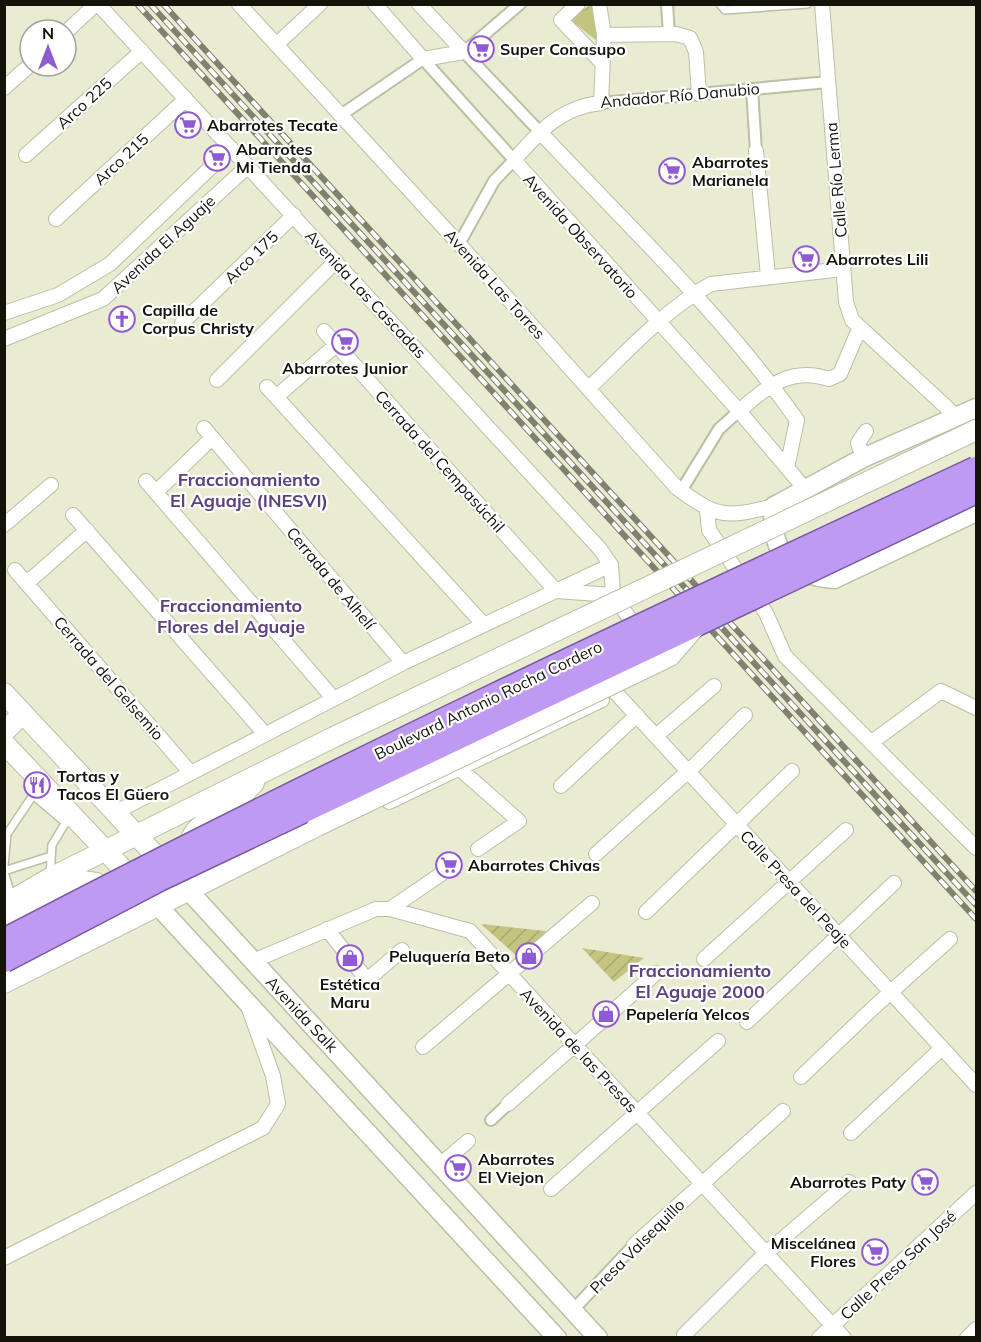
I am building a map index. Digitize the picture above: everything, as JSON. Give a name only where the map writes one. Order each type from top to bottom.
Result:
[{"type":"highway","name":"Boulevard Antonio Rocha Cordero","points":[[4,941],[148,866],[651,621],[976,469]]},
{"type":"highway","name":"Boulevard Antonio Rocha Cordero","points":[[4,960],[159,879],[976,491]]},
{"type":"main road","points":[[9,902],[50,878],[334,737],[976,430]]},
{"type":"main road","points":[[4,983],[317,826],[670,656],[697,625]]},
{"type":"main road","name":"Avenida Salk","points":[[4,693],[189,891]]},
{"type":"main road","points":[[4,732],[23,713]]},
{"type":"main road","name":"Avenida Salk","points":[[4,743],[37,789],[159,906]]},
{"type":"main road","points":[[235,867],[204,872],[196,867],[188,850],[189,841],[200,826],[232,805],[269,769]]},
{"type":"main road","points":[[4,922],[75,883],[96,883],[110,899],[110,914],[102,926],[60,955]]},
{"type":"street","points":[[78,21],[97,4]]},
{"type":"street","name":"Avenida Las Cascadas","points":[[97,4],[294,215],[600,549],[611,565]]},
{"type":"street","name":"Avenida Las Torres","points":[[239,4],[681,491],[707,510],[735,516],[774,506]]},
{"type":"street","points":[[276,45],[320,4]]},
{"type":"street","name":"Avenida Observatorio","points":[[375,4],[739,411],[805,489]]},
{"type":"street","points":[[419,4],[693,294],[771,383],[797,420],[787,468]]},
{"type":"street","points":[[340,115],[423,59],[464,52],[520,4]]},
{"type":"street","points":[[578,4],[561,20],[601,62]]},
{"type":"street","points":[[600,4],[604,35],[601,62],[602,103]]},
{"type":"street","points":[[667,4],[669,34]]},
{"type":"street","name":"Calle Río Lerma","points":[[822,4],[846,302],[852,320],[957,417]]},
{"type":"street","points":[[604,35],[669,34],[690,39],[696,52],[699,94]]},
{"type":"street","name":"Arco 225","points":[[26,155],[142,51]]},
{"type":"street","points":[[4,88],[18,76]]},
{"type":"street","name":"Andador Río Danubio","points":[[514,160],[540,132],[569,110],[602,103],[828,81]]},
{"type":"street","points":[[752,89],[768,276]]},
{"type":"street","name":"Arco 215","points":[[56,219],[186,99]]},
{"type":"street","name":"Avenida El Aguaje","points":[[4,313],[58,295],[110,264],[231,148]]},
{"type":"street","points":[[459,244],[494,181],[514,160]]},
{"type":"street","name":"Avenida El Aguaje","points":[[4,339],[103,299],[248,166]]},
{"type":"street","name":"Arco 175","points":[[182,323],[294,215]]},
{"type":"street","points":[[216,380],[336,261]]},
{"type":"street","points":[[589,388],[658,322],[693,294],[711,284],[843,269]]},
{"type":"street","points":[[681,491],[719,429],[771,383],[796,376],[815,375],[829,379],[840,374],[860,327]]},
{"type":"street","name":"Cerrada del Cempasúchil","points":[[324,331],[556,591]]},
{"type":"street","points":[[336,345],[272,392],[484,625]]},
{"type":"street","points":[[976,408],[863,458],[774,506],[772,525],[776,543],[785,558],[807,574],[834,579],[976,512]]},
{"type":"street","points":[[863,458],[858,443],[866,431]]},
{"type":"street","name":"Cerrada de Alhelí","points":[[156,492],[208,433],[403,663]]},
{"type":"street","points":[[146,481],[333,698]]},
{"type":"street","points":[[4,525],[51,485]]},
{"type":"street","points":[[707,510],[710,530],[766,613],[785,656],[976,848]]},
{"type":"street","points":[[73,515],[265,734]]},
{"type":"street","points":[[27,583],[87,530]]},
{"type":"street","points":[[114,813],[403,663],[611,565],[613,595],[648,646],[650,660],[642,676],[616,693],[306,842],[260,855]]},
{"type":"street","name":"Cerrada del Gelsemio","points":[[15,570],[190,772]]},
{"type":"street","points":[[556,591],[613,595]]},
{"type":"street","points":[[656,736],[714,686]]},
{"type":"street","points":[[872,742],[941,691],[976,708]]},
{"type":"street","name":"Calle Presa del Peaje","points":[[616,693],[976,1085]]},
{"type":"street","points":[[561,786],[637,715]]},
{"type":"street","points":[[596,854],[688,772],[745,715]]},
{"type":"street","points":[[460,769],[519,822],[478,849]]},
{"type":"street","points":[[646,912],[792,771]]},
{"type":"street","points":[[704,959],[846,830]]},
{"type":"street","points":[[390,909],[450,868]]},
{"type":"street","points":[[747,1022],[894,883]]},
{"type":"street","name":"Avenida Salk","points":[[189,891],[598,1338]]},
{"type":"street","points":[[423,1047],[508,972],[592,903]]},
{"type":"street","name":"Avenida Salk","points":[[159,906],[557,1338]]},
{"type":"street","name":"Avenida de las Presas","points":[[253,961],[376,909],[390,909],[470,931],[844,1338]]},
{"type":"street","points":[[327,928],[367,980],[402,950]]},
{"type":"street","points":[[801,1077],[890,992],[950,939]]},
{"type":"street","points":[[491,1120],[573,1044],[656,973]]},
{"type":"street","points":[[4,1258],[263,1128],[278,1104],[273,1076],[247,1004]]},
{"type":"street","points":[[551,1189],[718,1041]]},
{"type":"street","points":[[851,1133],[942,1048]]},
{"type":"street","name":"Presa Valsequillo","points":[[573,1310],[634,1245],[783,1111]]},
{"type":"street","points":[[440,1165],[468,1141]]},
{"type":"street","points":[[684,1335],[766,1253],[849,1182]]},
{"type":"street","name":"Calle Presa San José","points":[[819,1338],[976,1193]]},
{"type":"street","points":[[967,1338],[976,1329]]},
{"type":"lane","points":[[720,4],[725,10],[807,4]]},
{"type":"lane","points":[[4,866],[7,834],[37,789]]},
{"type":"lane","points":[[50,878],[52,845],[68,819]]},
{"type":"lane","points":[[9,902],[4,872],[51,856]]},
{"type":"green space","points":[[591,5],[597,5],[602,45],[568,18]]},
{"type":"green space","points":[[481,924],[546,931],[520,959]]},
{"type":"green space","points":[[582,948],[644,958],[614,982]]},
{"type":"railway","points":[[137,4],[976,919]]},
{"type":"railway","points":[[150,4],[976,905]]},
{"type":"railway","points":[[163,4],[976,891]]},
{"type":"place","name":"Super Conasupo","points":[[481,49]]},
{"type":"place","name":"Abarrotes Tecate","points":[[188,125]]},
{"type":"place","name":"Abarrotes Mi Tienda","points":[[217,158]]},
{"type":"place","name":"Abarrotes Marianela","points":[[672,171]]},
{"type":"place","name":"Abarrotes Lili","points":[[806,259]]},
{"type":"place","name":"Capilla de Corpus Christy","points":[[122,319]]},
{"type":"place","name":"Abarrotes Junior","points":[[345,342]]},
{"type":"place","name":"Tortas y Tacos El Güero","points":[[37,785]]},
{"type":"place","name":"Abarrotes Chivas","points":[[449,865]]},
{"type":"place","name":"Peluquería Beto","points":[[529,956]]},
{"type":"place","name":"Estética Maru","points":[[350,958]]},
{"type":"place","name":"Papelería Yelcos","points":[[606,1014]]},
{"type":"place","name":"Abarrotes El Viejon","points":[[458,1168]]},
{"type":"place","name":"Abarrotes Paty","points":[[925,1182]]},
{"type":"place","name":"Miscelánea Flores","points":[[875,1252]]},
{"type":"district","name":"Fraccionamiento El Aguaje (INESVI)","points":[[249,490]]},
{"type":"district","name":"Fraccionamiento Flores del Aguaje","points":[[231,616]]},
{"type":"district","name":"Fraccionamiento El Aguaje 2000","points":[[700,981]]}]
